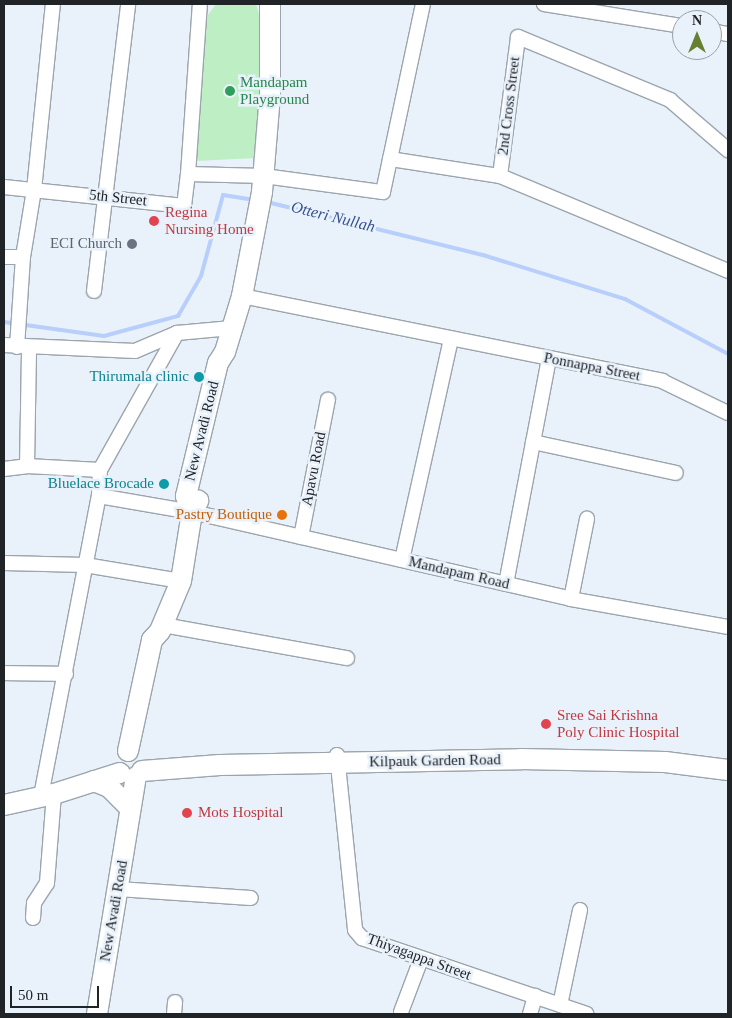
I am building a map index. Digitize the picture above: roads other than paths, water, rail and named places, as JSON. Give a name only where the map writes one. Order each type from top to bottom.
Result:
[{"type":"main road","name":"New Avadi Road","points":[[96,1014],[118,889],[130,808],[133,765],[152,640],[162,628],[180,581],[192,512],[186,496],[218,363],[225,352],[242,296],[258,219],[263,184],[270,94],[270,4]]},
{"type":"main road","name":"Kilpauk Garden Road","points":[[337,759],[397,750],[653,751],[728,758]]},
{"type":"main road","name":"Kilpauk Garden Road","points":[[4,805],[48,795],[94,781],[133,765],[220,765],[337,759],[521,759],[665,762],[728,770]]},
{"type":"main road","points":[[94,781],[109,787],[130,808]]},
{"type":"street","points":[[27,466],[17,344],[23,257],[34,190],[53,4]]},
{"type":"street","points":[[94,291],[128,4]]},
{"type":"street","points":[[200,4],[188,174],[263,184],[383,192],[423,4]]},
{"type":"street","points":[[544,4],[672,24]]},
{"type":"street","name":"2nd Cross Street","points":[[500,176],[518,37],[670,100],[728,150]]},
{"type":"street","points":[[390,159],[500,176],[728,271]]},
{"type":"street","name":"5th Street","points":[[4,187],[184,206],[188,174]]},
{"type":"street","points":[[4,257],[23,257]]},
{"type":"street","name":"Ponnappa Street","points":[[242,296],[662,382],[728,413]]},
{"type":"street","points":[[17,344],[135,351],[178,333],[232,328]]},
{"type":"street","points":[[33,918],[34,903],[47,883],[48,795],[66,674],[99,496],[100,470],[178,333]]},
{"type":"street","points":[[402,560],[451,339]]},
{"type":"street","points":[[506,584],[549,359]]},
{"type":"street","name":"Apavu Road","points":[[301,537],[328,400]]},
{"type":"street","points":[[533,442],[676,473]]},
{"type":"street","points":[[4,469],[27,466],[100,470]]},
{"type":"street","name":"Mandapam Road","points":[[99,496],[192,512],[571,599],[728,627]]},
{"type":"street","points":[[571,599],[587,519]]},
{"type":"street","points":[[4,563],[86,565],[180,581]]},
{"type":"street","points":[[162,628],[347,658]]},
{"type":"street","points":[[4,672],[66,674]]},
{"type":"street","name":"Thiyagappa Street","points":[[337,759],[355,930],[362,938],[587,1014]]},
{"type":"street","points":[[118,889],[252,898]]},
{"type":"street","points":[[560,1005],[580,910]]},
{"type":"street","points":[[401,1012],[420,959]]},
{"type":"street","points":[[530,1014],[535,996]]},
{"type":"waterway","name":"Otteri Nullah","points":[[4,322],[104,336],[178,316],[201,276],[223,195],[255,200]]},
{"type":"waterway","name":"Otteri Nullah","points":[[267,202],[483,255],[625,299],[728,354]]},
{"type":"place","name":"Mandapam Playground","points":[[230,91]]},
{"type":"place","name":"Regina Nursing Home","points":[[154,221]]},
{"type":"place","name":"ECI Church","points":[[132,244]]},
{"type":"place","name":"Thirumala clinic","points":[[199,377]]},
{"type":"place","name":"Bluelace Brocade","points":[[164,484]]},
{"type":"place","name":"Pastry Boutique","points":[[282,515]]},
{"type":"place","name":"Sree Sai Krishna Poly Clinic Hospital","points":[[546,724]]},
{"type":"place","name":"Mots Hospital","points":[[187,813]]}]
